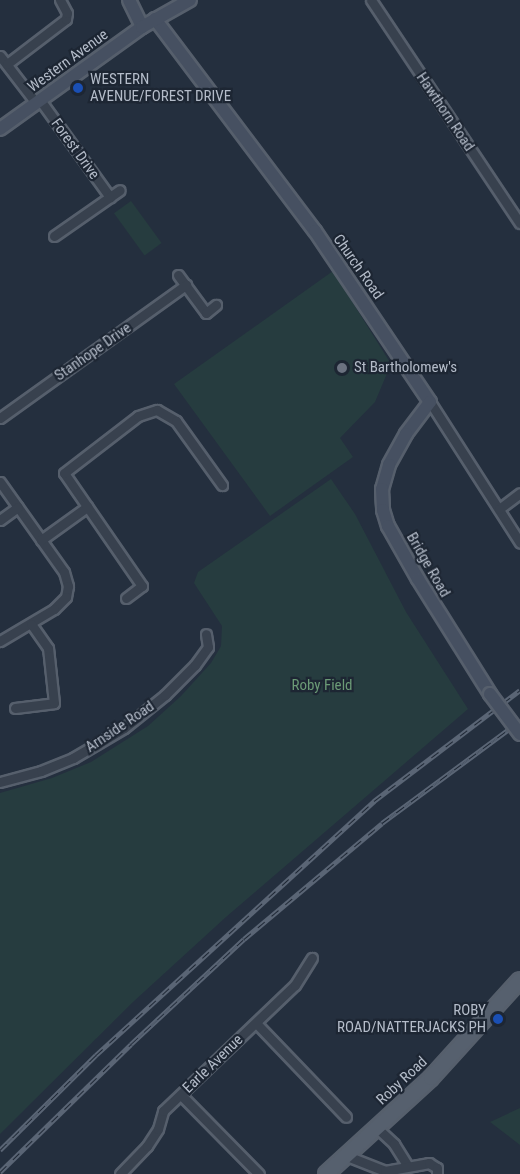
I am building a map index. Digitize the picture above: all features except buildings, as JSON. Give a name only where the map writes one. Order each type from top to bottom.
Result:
[{"type":"main road","name":"Roby Road","points":[[326,1174],[431,1078],[520,980]]},
{"type":"street","points":[[7,64],[66,19],[68,13],[60,0]]},
{"type":"street","points":[[129,0],[142,27]]},
{"type":"street","name":"Western Avenue","points":[[0,129],[142,27],[190,0]]},
{"type":"street","name":"Hawthorn Road","points":[[371,0],[520,223]]},
{"type":"street","name":"Church Road","points":[[155,19],[315,231],[430,402],[520,543]]},
{"type":"street","name":"Forest Drive","points":[[0,56],[110,197]]},
{"type":"street","points":[[54,237],[120,190]]},
{"type":"street","points":[[178,274],[206,313],[216,305]]},
{"type":"street","name":"Stanhope Drive","points":[[0,418],[186,285]]},
{"type":"street","name":"Bridge Road","points":[[430,402],[406,434],[389,465],[382,489],[383,510],[388,526],[418,579],[490,694],[520,734]]},
{"type":"street","points":[[126,598],[142,586],[64,473],[138,416],[157,410],[176,421],[222,485]]},
{"type":"street","points":[[0,482],[66,576],[68,590],[61,603],[31,624],[0,641]]},
{"type":"street","points":[[499,509],[520,493]]},
{"type":"street","points":[[0,520],[18,507]]},
{"type":"street","points":[[41,540],[87,507]]},
{"type":"street","points":[[15,708],[54,704],[48,648],[31,624]]},
{"type":"street","name":"Arnside Road","points":[[0,782],[65,761],[124,728],[165,695],[195,665],[208,647],[206,634]]},
{"type":"street","name":"Earle Avenue","points":[[120,1174],[147,1146],[158,1129],[163,1111],[295,985],[312,958]]},
{"type":"street","points":[[256,1023],[346,1117]]},
{"type":"street","points":[[181,1095],[258,1174]]},
{"type":"street","points":[[376,1128],[394,1144],[407,1165]]},
{"type":"street","points":[[347,1156],[385,1171],[429,1162],[437,1168],[437,1174]]},
{"type":"green space","points":[[131,201],[162,243],[145,255],[114,213]]},
{"type":"green space","points":[[333,271],[391,364],[375,402],[340,438],[353,457],[270,516],[174,384]]},
{"type":"green space","name":"Roby Field","points":[[331,479],[355,514],[406,612],[468,709],[226,917],[133,1002],[0,1134],[0,793],[52,778],[91,762],[148,726],[181,696],[211,663],[221,646],[222,626],[194,583],[198,572]]},
{"type":"green space","points":[[520,1108],[520,1145],[490,1122]]},
{"type":"railway","points":[[0,1150],[96,1055],[374,801],[520,690]]},
{"type":"railway","points":[[0,1172],[131,1044],[244,939],[382,823],[520,721]]},
{"type":"place","name":"WESTERN AVENUE/FOREST DRIVE","points":[[78,88]]},
{"type":"place","name":"St Bartholomew's","points":[[342,368]]},
{"type":"place","name":"ROBY ROAD/NATTERJACKS PH","points":[[498,1019]]}]
